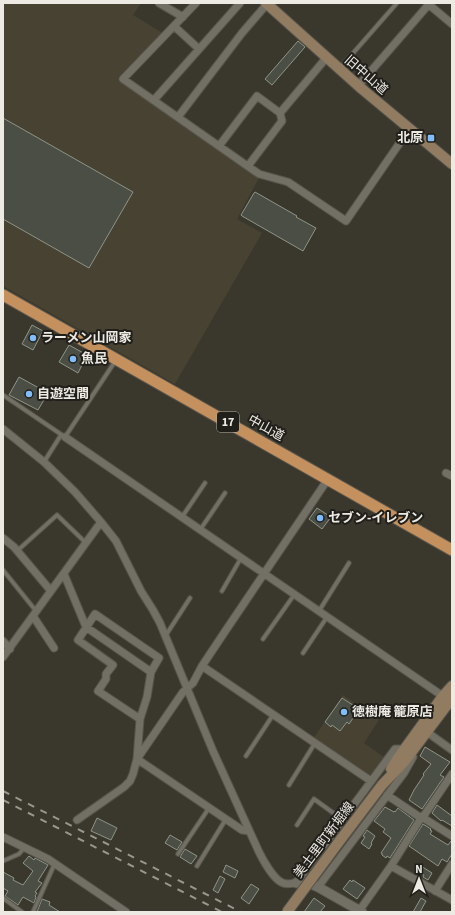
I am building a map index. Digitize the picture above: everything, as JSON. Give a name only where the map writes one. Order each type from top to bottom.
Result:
[{"type":"highway","name":"中山道","points":[[3,295],[452,550]]},
{"type":"main road","name":"旧中山道","points":[[266,3],[358,86],[452,164]]},
{"type":"main road","name":"美土里町新堀線","points":[[286,912],[382,785],[398,758],[407,751],[449,699],[452,686]]},
{"type":"street","points":[[159,3],[170,6],[183,17]]},
{"type":"street","points":[[196,3],[123,79],[259,174],[288,182],[346,221],[410,128]]},
{"type":"street","points":[[154,100],[240,3]]},
{"type":"street","points":[[178,117],[266,3]]},
{"type":"street","points":[[358,86],[429,3],[452,24]]},
{"type":"street","points":[[174,26],[199,49]]},
{"type":"street","points":[[280,113],[327,57]]},
{"type":"street","points":[[219,146],[258,96],[280,113],[282,121],[248,166]]},
{"type":"street","points":[[3,429],[44,462],[75,492],[116,541],[141,591],[156,615],[188,688],[213,751],[249,831],[263,859],[280,882],[284,884],[307,884],[318,887],[361,911],[421,818],[452,774]]},
{"type":"street","points":[[63,436],[449,699]]},
{"type":"street","points":[[137,759],[183,692],[193,683],[202,666],[328,479]]},
{"type":"street","points":[[3,657],[101,522]]},
{"type":"street","points":[[3,538],[17,551],[51,591]]},
{"type":"street","points":[[64,574],[86,627],[151,672]]},
{"type":"street","points":[[35,614],[54,648]]},
{"type":"street","points":[[77,820],[124,787],[134,774],[137,759],[140,719],[147,697],[151,672],[159,658],[95,614],[78,640],[113,665],[106,674],[106,679],[98,691],[140,719]]},
{"type":"street","points":[[3,640],[10,649]]},
{"type":"street","points":[[202,666],[371,781]]},
{"type":"street","points":[[318,887],[404,773],[423,730],[452,750]]},
{"type":"street","points":[[296,883],[395,749],[407,751]]},
{"type":"street","points":[[137,759],[242,830],[249,831]]},
{"type":"street","points":[[387,795],[421,818],[452,836]]},
{"type":"street","points":[[3,837],[42,855],[126,912]]},
{"type":"street","points":[[435,890],[452,864]]},
{"type":"street","points":[[391,866],[452,900]]},
{"type":"lane","points":[[340,69],[397,3]]},
{"type":"lane","points":[[44,462],[116,359]]},
{"type":"lane","points":[[3,395],[63,436]]},
{"type":"lane","points":[[182,517],[205,483]]},
{"type":"lane","points":[[200,530],[225,493]]},
{"type":"lane","points":[[17,551],[56,515],[86,543]]},
{"type":"lane","points":[[222,591],[241,558]]},
{"type":"lane","points":[[319,611],[349,563]]},
{"type":"lane","points":[[3,570],[35,614]]},
{"type":"lane","points":[[263,639],[295,594]]},
{"type":"lane","points":[[165,636],[190,598]]},
{"type":"lane","points":[[303,654],[327,616]]},
{"type":"lane","points":[[246,756],[273,715]]},
{"type":"lane","points":[[289,785],[315,744]]},
{"type":"lane","points":[[297,825],[314,799],[343,820]]},
{"type":"lane","points":[[178,854],[209,807]]},
{"type":"lane","points":[[197,866],[226,819]]},
{"type":"lane","points":[[3,861],[19,854],[24,848]]},
{"type":"lane","points":[[33,912],[55,863]]},
{"type":"lane","points":[[286,912],[307,884]]},
{"type":"lane","points":[[3,898],[22,912]]},
{"type":"shaded area","points":[[3,3],[141,3],[133,15],[166,35],[122,80],[259,178],[237,219],[262,233],[175,384],[3,286]]},
{"type":"shaded area","points":[[343,695],[379,720],[364,743],[385,758],[370,777],[313,739]]},
{"type":"building","points":[[298,41],[305,47],[272,85],[265,79]]},
{"type":"building","points":[[3,118],[133,192],[89,268],[3,219]]},
{"type":"building","points":[[255,192],[316,228],[303,251],[241,215]]},
{"type":"building","name":"ラーメン山岡家","points":[[32,325],[43,331],[33,350],[22,344]]},
{"type":"building","name":"魚民","points":[[69,345],[87,355],[78,373],[59,362]]},
{"type":"building","name":"自遊空間","points":[[19,377],[48,393],[38,410],[9,395]]},
{"type":"building","name":"セブン-イレブン","points":[[317,508],[331,517],[322,529],[309,519]]},
{"type":"building","name":"徳樹庵 籠原店","points":[[342,698],[359,709],[349,724],[347,722],[340,731],[332,725],[331,727],[325,722]]},
{"type":"building","points":[[425,747],[450,762],[440,775],[444,777],[422,809],[409,800],[424,775],[423,774],[431,764],[420,756]]},
{"type":"building","points":[[437,805],[452,816],[452,826],[442,820],[441,821],[432,813]]},
{"type":"building","points":[[385,807],[394,812],[398,808],[414,820],[390,858],[387,856],[386,858],[381,853],[391,838],[383,832],[385,829],[374,821]]},
{"type":"building","points":[[97,818],[117,828],[111,840],[91,831]]},
{"type":"building","points":[[423,824],[431,829],[430,830],[432,831],[430,834],[448,845],[452,841],[452,854],[447,862],[442,859],[438,866],[409,846]]},
{"type":"building","points":[[367,830],[375,836],[369,849],[361,843]]},
{"type":"building","points":[[170,835],[182,842],[177,850],[165,843]]},
{"type":"building","points":[[185,849],[197,856],[191,864],[180,857]]},
{"type":"building","points":[[29,856],[34,860],[35,858],[48,865],[38,881],[42,883],[35,892],[37,893],[34,903],[23,897],[18,905],[5,896],[8,891],[3,888],[3,872],[14,878],[13,880],[23,885],[33,871],[23,863]]},
{"type":"building","points":[[226,865],[238,871],[235,878],[223,872]]},
{"type":"building","points":[[421,866],[432,873],[428,880],[418,871]]},
{"type":"building","points":[[220,876],[225,879],[218,893],[213,890]]},
{"type":"building","points":[[350,880],[352,882],[353,880],[365,888],[357,899],[343,889]]},
{"type":"building","points":[[251,884],[259,889],[249,904],[241,898]]},
{"type":"building","points":[[314,898],[325,906],[320,912],[304,912]]},
{"type":"building","points":[[421,898],[426,901],[420,912],[413,912]]},
{"type":"building","points":[[42,899],[50,902],[49,905],[60,912],[37,912]]},
{"type":"railway","points":[[3,791],[241,912]]},
{"type":"railway","points":[[3,800],[222,912]]},
{"type":"place","name":"北原","points":[[431,138]]},
{"type":"place","name":"ラーメン山岡家","points":[[33,338]]},
{"type":"place","name":"魚民","points":[[73,359]]},
{"type":"place","name":"自遊空間","points":[[29,394]]},
{"type":"place","name":"セブン-イレブン","points":[[320,518]]},
{"type":"place","name":"徳樹庵 籠原店","points":[[344,712]]}]
